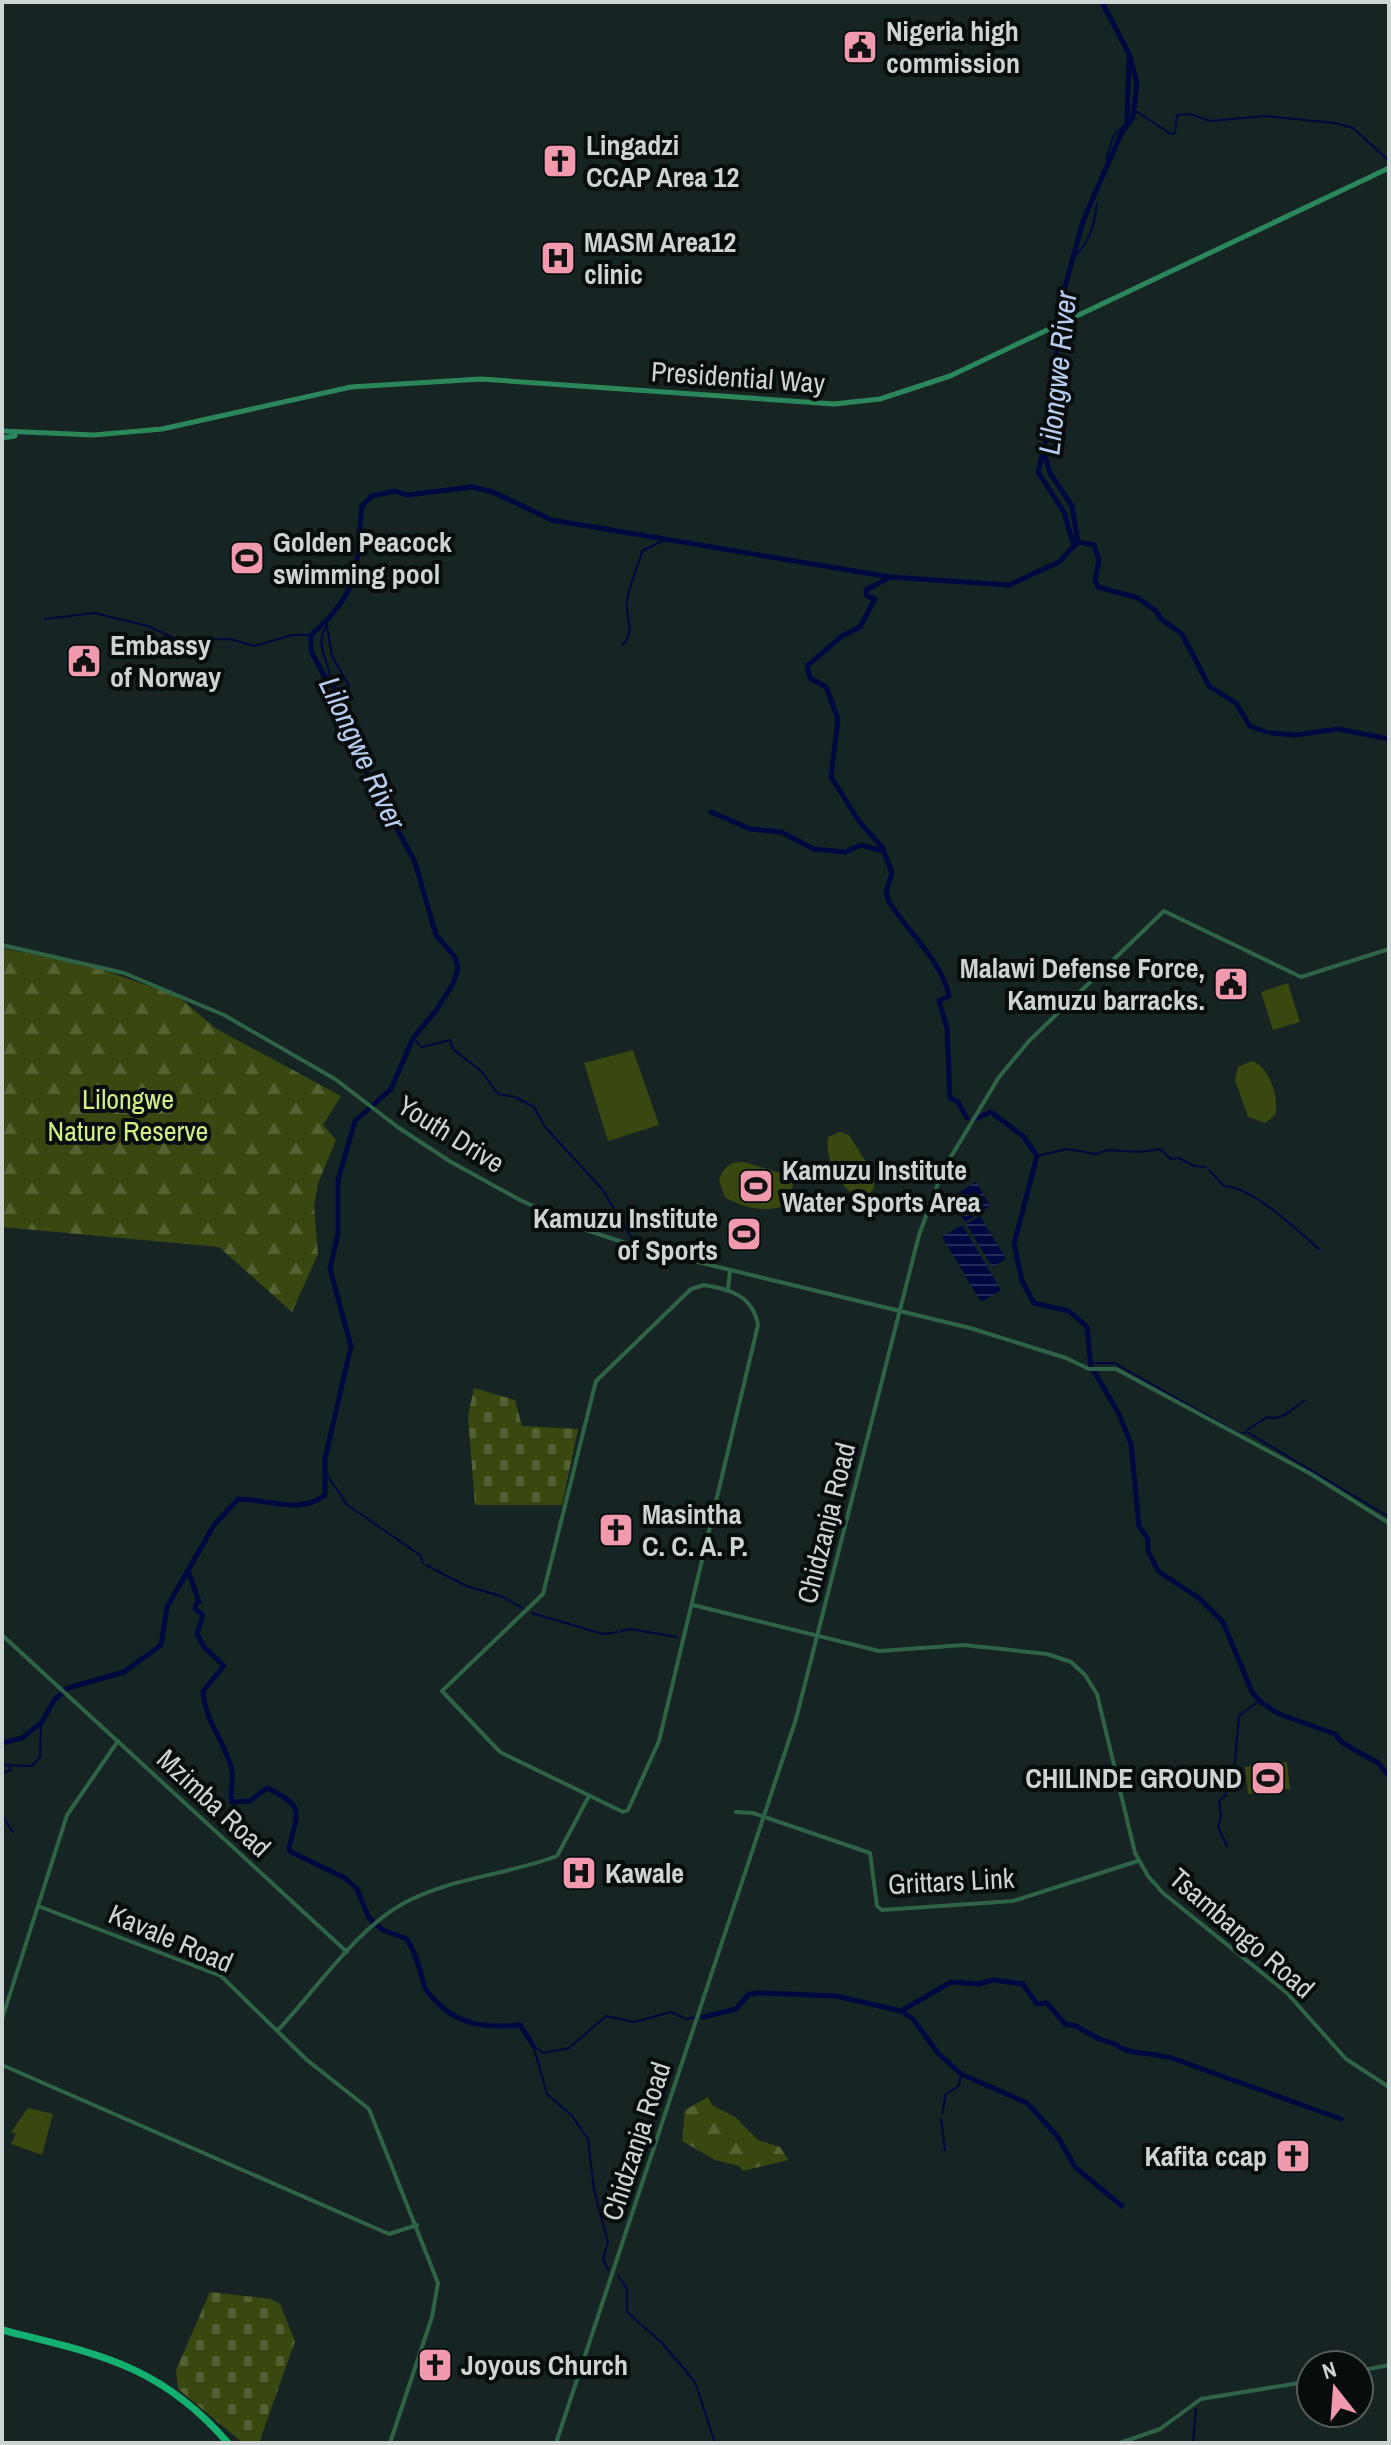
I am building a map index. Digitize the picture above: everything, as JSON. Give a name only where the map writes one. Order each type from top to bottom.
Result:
[{"type":"highway","points":[[2,2330],[126,2363],[194,2410],[228,2443]]},
{"type":"main road","name":"Presidential Way","points":[[2,438],[162,429],[340,389],[433,380],[494,380],[774,402],[855,403],[938,382],[1389,168]]},
{"type":"main road","name":"Presidential Way","points":[[2,431],[40,435]]},
{"type":"street","name":"Chidzanja Road","points":[[556,2443],[765,1818],[819,1636],[899,1310],[927,1210],[943,1170],[977,1110],[1029,1041],[1160,914],[1170,912],[1301,977],[1389,949]]},
{"type":"street","name":"Youth Drive","points":[[2,945],[103,967],[171,991],[266,1037],[335,1079],[451,1162],[550,1215],[628,1245],[899,1310],[1061,1356],[1089,1369],[1119,1370],[1293,1464],[1389,1523]]},
{"type":"street","points":[[728,1289],[730,1271]]},
{"type":"street","points":[[694,1287],[728,1289],[748,1304],[758,1325],[693,1605],[657,1747],[628,1810],[620,1811],[500,1752],[442,1691],[543,1594],[596,1381],[694,1287]]},
{"type":"street","name":"Tsambango Road","points":[[693,1605],[887,1652],[964,1645],[1047,1654],[1074,1664],[1093,1686],[1100,1703],[1138,1861],[1163,1893],[1287,1993],[1346,2059],[1389,2087]]},
{"type":"street","name":"Mzimba Road","points":[[2,1635],[347,1952]]},
{"type":"street","points":[[2,2019],[67,1815],[86,1783],[116,1748],[117,1739]]},
{"type":"street","points":[[278,2030],[347,1952],[400,1905],[444,1886],[557,1856],[589,1796]]},
{"type":"street","points":[[736,1812],[743,1810],[765,1818]]},
{"type":"street","name":"Grittars Link","points":[[765,1818],[870,1853],[877,1906],[882,1910],[1013,1901],[1138,1861]]},
{"type":"street","name":"Kavale Road","points":[[38,1906],[213,1972],[233,1985],[307,2060],[369,2109],[436,2274],[438,2295],[390,2443]]},
{"type":"street","points":[[2,2065],[389,2234],[417,2225]]},
{"type":"street","points":[[1120,2443],[1160,2429],[1201,2399],[1295,2384]]},
{"type":"green space","name":"Lilongwe Nature Reserve","points":[[2,948],[94,967],[178,996],[215,1028],[341,1096],[323,1125],[336,1140],[318,1183],[314,1207],[318,1254],[292,1312],[219,1247],[2,1227]]},
{"type":"green space","points":[[1288,983],[1300,1022],[1273,1030],[1261,992]]},
{"type":"green space","points":[[633,1050],[659,1125],[608,1141],[584,1063]]},
{"type":"green space","points":[[1252,1061],[1268,1076],[1276,1101],[1275,1115],[1265,1123],[1248,1117],[1235,1080],[1238,1067]]},
{"type":"green space","points":[[840,1132],[849,1135],[873,1173],[874,1188],[867,1197],[858,1196],[843,1185],[832,1166],[828,1137]]},
{"type":"green space","name":"Kamuzu Institute Water Sports Area","points":[[744,1162],[787,1175],[793,1185],[789,1202],[766,1209],[748,1207],[725,1197],[719,1181],[722,1172],[731,1164]]},
{"type":"green space","points":[[474,1388],[515,1400],[522,1426],[578,1429],[562,1505],[475,1505],[468,1416]]},
{"type":"green space","name":"CHILINDE GROUND","points":[[1287,1762],[1290,1789],[1248,1794],[1245,1767]]},
{"type":"green space","points":[[708,2097],[712,2105],[735,2117],[758,2140],[780,2147],[788,2160],[743,2171],[739,2166],[715,2160],[682,2141],[685,2110]]},
{"type":"green space","points":[[28,2108],[53,2114],[42,2155],[11,2144],[16,2134],[11,2132]]},
{"type":"green space","points":[[210,2292],[271,2299],[280,2304],[295,2341],[259,2443],[243,2443],[178,2389],[176,2370]]},
{"type":"shaded area","points":[[976,1182],[990,1206],[965,1222],[950,1198]]},
{"type":"shaded area","points":[[980,1216],[1006,1259],[992,1267],[966,1224]]},
{"type":"shaded area","points":[[962,1225],[1001,1290],[981,1302],[942,1237]]},
{"type":"waterway","name":"Lilongwe River","points":[[2,1743],[22,1738],[41,1723],[55,1699],[68,1688],[124,1672],[161,1645],[167,1607],[214,1525],[238,1499],[294,1505],[315,1501],[325,1495],[325,1459],[351,1346],[330,1269],[338,1233],[338,1180],[355,1121],[391,1089],[413,1038],[435,1012],[453,984],[458,968],[455,957],[436,935],[415,862],[363,766],[344,699],[325,677],[311,651],[311,635],[340,605],[353,577],[362,506],[372,496],[395,491],[407,495],[472,487],[493,492],[552,520],[890,577],[1009,585],[1059,562],[1078,542],[1072,506],[1050,473],[1044,453],[1064,291],[1083,221],[1121,134],[1133,117],[1137,84],[1130,56],[1102,2]]},
{"type":"waterway","points":[[1127,122],[1129,57]]},
{"type":"waterway","points":[[1134,110],[1171,134],[1175,133],[1177,115],[1190,114],[1210,121],[1265,116],[1335,123],[1353,128],[1389,161]]},
{"type":"waterway","points":[[1106,159],[1114,135],[1127,123]]},
{"type":"waterway","points":[[1074,256],[1087,239],[1097,203]]},
{"type":"waterway","points":[[1044,448],[1038,472],[1064,512],[1074,547]]},
{"type":"waterway","points":[[623,645],[629,634],[628,595],[642,551],[666,539]]},
{"type":"waterway","points":[[1078,542],[1094,545],[1099,560],[1095,580],[1098,587],[1138,598],[1156,611],[1161,619],[1182,634],[1209,686],[1236,703],[1250,726],[1266,732]]},
{"type":"waterway","points":[[890,577],[866,590],[867,596],[875,599],[860,627],[842,636],[807,666],[810,678],[826,687],[838,719],[831,777],[859,821],[882,847],[892,873],[886,892],[889,902],[932,959],[945,983],[949,996],[939,1001],[947,1028],[950,1098],[958,1102],[967,1118]]},
{"type":"waterway","points":[[45,619],[94,613],[148,626],[178,640],[230,639],[254,646],[292,635],[311,635]]},
{"type":"waterway","points":[[326,621],[332,656],[349,686],[344,699]]},
{"type":"waterway","points":[[327,625],[321,640],[331,684]]},
{"type":"waterway","points":[[1271,733],[1296,735],[1338,729],[1389,739]]},
{"type":"waterway","points":[[711,812],[750,829],[781,832],[814,849],[845,852],[861,845],[883,851]]},
{"type":"waterway","points":[[413,1038],[422,1047],[450,1040],[453,1049],[482,1072],[498,1094],[515,1097],[534,1107],[545,1127],[602,1189],[633,1240]]},
{"type":"waterway","points":[[975,1119],[991,1112],[1024,1137],[1037,1156],[1014,1244],[1022,1281],[1034,1303],[1069,1311],[1087,1327],[1091,1366],[1119,1414],[1131,1444],[1139,1526],[1148,1539],[1148,1551],[1158,1571],[1199,1598],[1223,1622],[1252,1692],[1262,1703],[1279,1714],[1335,1734],[1343,1743],[1378,1763],[1389,1776]]},
{"type":"waterway","points":[[1037,1156],[1067,1149],[1096,1154],[1107,1150],[1140,1152],[1160,1149],[1171,1159],[1179,1158],[1194,1166],[1206,1167]]},
{"type":"waterway","points":[[1209,1170],[1224,1186],[1236,1188],[1274,1211],[1319,1249]]},
{"type":"waterway","points":[[1091,1363],[1114,1363]]},
{"type":"waterway","points":[[1116,1364],[1240,1434],[1247,1432],[1389,1517]]},
{"type":"waterway","points":[[1247,1430],[1267,1417],[1283,1416],[1305,1400]]},
{"type":"waterway","points":[[325,1469],[346,1504],[420,1555],[423,1563]]},
{"type":"waterway","points":[[426,1565],[466,1586],[501,1596],[524,1609]]},
{"type":"waterway","points":[[189,1573],[199,1602]]},
{"type":"waterway","points":[[196,1604],[195,1609],[203,1615],[197,1634],[204,1647],[224,1666],[203,1691],[207,1712],[232,1770],[232,1802],[250,1801],[267,1788],[288,1800],[296,1811],[289,1848],[291,1852],[345,1878],[357,1889],[369,1918],[383,1930],[407,1939],[430,1995],[444,2009],[464,2020],[496,2026],[520,2025],[533,2045]]},
{"type":"waterway","points":[[532,1613],[603,1634],[618,1632]]},
{"type":"waterway","points":[[621,1631],[630,1629],[677,1637]]},
{"type":"waterway","points":[[1227,1846],[1218,1827],[1221,1815],[1219,1801],[1226,1795],[1226,1774],[1234,1772],[1239,1716],[1260,1700]]},
{"type":"waterway","points":[[2,1765],[32,1766],[40,1757],[41,1723]]},
{"type":"waterway","points":[[2,1773],[11,1770],[9,1766]]},
{"type":"waterway","points":[[2,1816],[13,1832]]},
{"type":"waterway","points":[[901,2011],[951,1982],[979,1984],[993,1980],[1023,1984],[1037,2004],[1047,2003],[1065,2024],[1076,2026],[1099,2039]]},
{"type":"waterway","points":[[703,2017],[736,2009],[749,1994],[759,1993],[836,1996],[901,2011],[913,2019],[937,2052],[961,2074],[1027,2103]]},
{"type":"waterway","points":[[534,2046],[543,2053],[569,2048],[606,2016],[634,2022],[671,2012],[686,2019],[695,2017]]},
{"type":"waterway","points":[[1100,2039],[1117,2045]]},
{"type":"waterway","points":[[533,2045],[547,2094],[572,2116],[588,2139],[594,2190],[608,2242],[603,2259],[608,2270]]},
{"type":"waterway","points":[[1119,2047],[1165,2057]]},
{"type":"waterway","points":[[1169,2057],[1341,2119]]},
{"type":"waterway","points":[[942,2114],[946,2094],[959,2086],[961,2074]]},
{"type":"waterway","points":[[1030,2106],[1058,2137],[1075,2167],[1122,2206]]},
{"type":"waterway","points":[[941,2119],[945,2150]]},
{"type":"waterway","points":[[618,2275],[627,2289],[627,2312],[662,2343],[695,2382],[715,2443]]},
{"type":"waterway","points":[[1193,2443],[1196,2409]]},
{"type":"place","name":"Nigeria high commission","points":[[860,47]]},
{"type":"place","name":"Lingadzi CCAP Area 12","points":[[560,161]]},
{"type":"place","name":"MASM Area12 clinic","points":[[558,258]]},
{"type":"place","name":"Golden Peacock swimming pool","points":[[247,558]]},
{"type":"place","name":"Embassy of Norway","points":[[84,661]]},
{"type":"place","name":"Malawi Defense Force, Kamuzu barracks.","points":[[1231,984]]},
{"type":"place","name":"Kamuzu Institute Water Sports Area","points":[[756,1186]]},
{"type":"place","name":"Kamuzu Institute of Sports","points":[[744,1234]]},
{"type":"place","name":"Masintha C. C. A. P.","points":[[616,1530]]},
{"type":"place","name":"CHILINDE GROUND","points":[[1268,1778]]},
{"type":"place","name":"Kawale","points":[[579,1873]]},
{"type":"place","name":"Kafita ccap","points":[[1293,2156]]},
{"type":"place","name":"Joyous Church","points":[[435,2365]]}]
